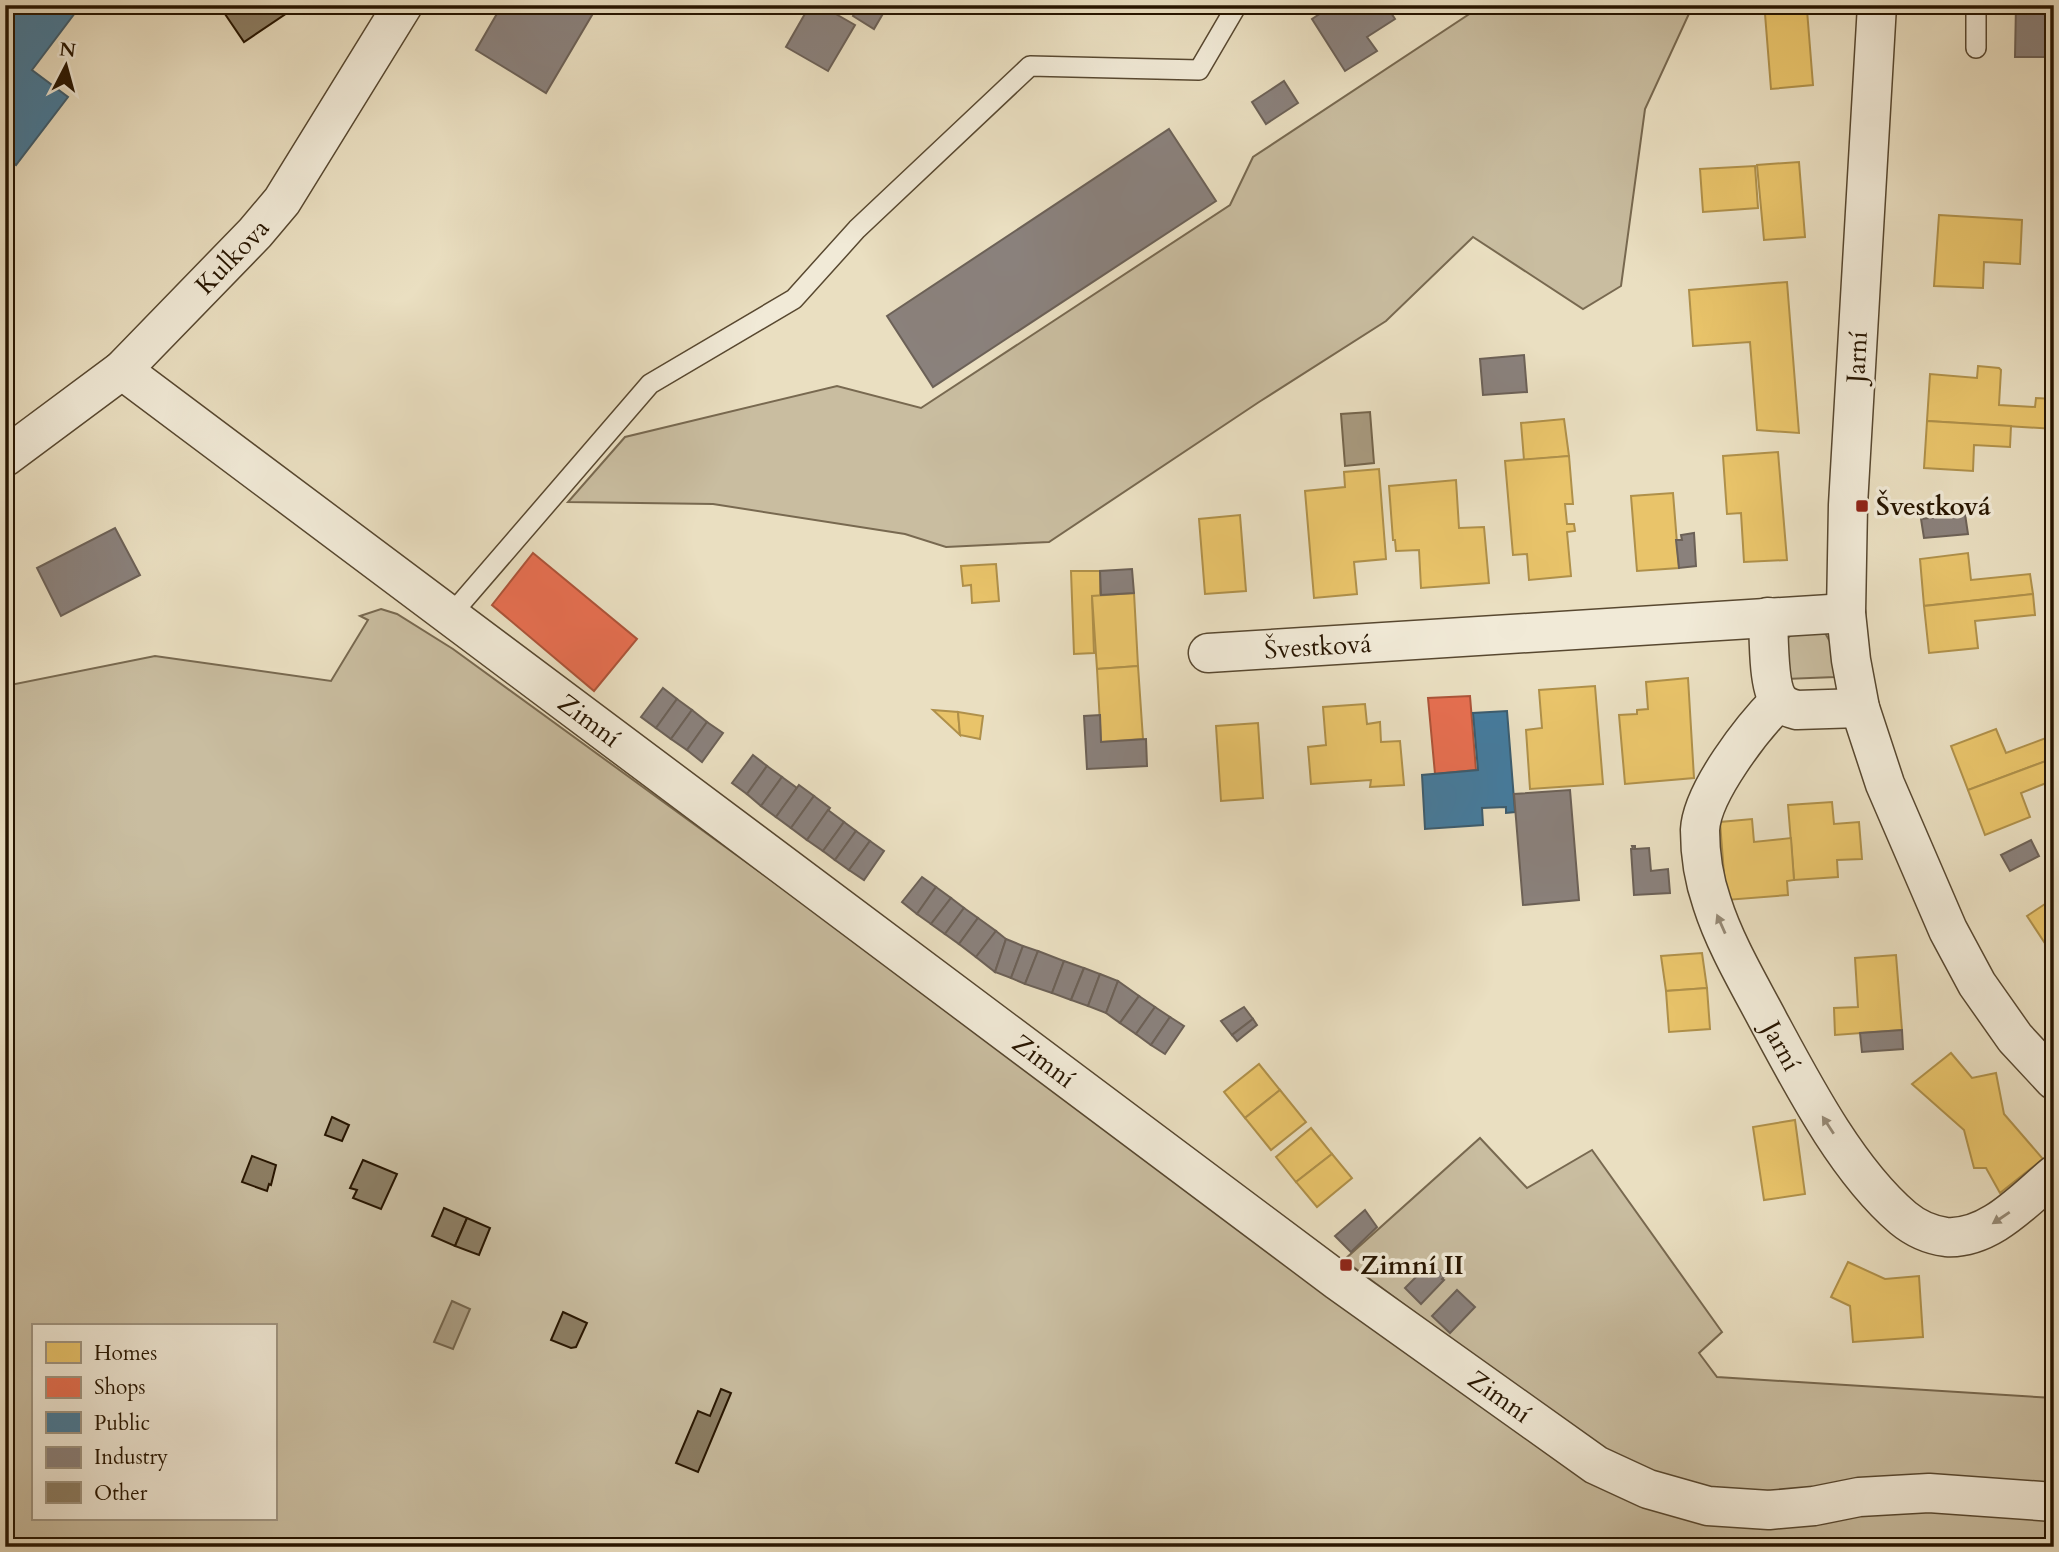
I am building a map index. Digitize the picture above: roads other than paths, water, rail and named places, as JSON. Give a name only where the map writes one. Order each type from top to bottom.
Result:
[{"type":"street","name":"Kulkova","points":[[5,457],[122,370],[255,233],[282,201],[403,5]]},
{"type":"street","name":"Jarní","points":[[1877,5],[1848,505],[1846,613],[1851,660],[1860,708],[1885,784],[1948,930],[1977,984],[2015,1038],[2054,1080]]},
{"type":"street","name":"Zimní","points":[[122,370],[1326,1272],[1596,1465],[1648,1489],[1720,1507],[1769,1510],[1814,1506],[1859,1497],[1929,1493],[2054,1502]]},
{"type":"street","name":"Švestková","points":[[1208,653],[1846,613]]},
{"type":"street","points":[[1768,617],[1773,708],[1860,708]]},
{"type":"street","name":"Jarní","points":[[1773,708],[1721,778],[1704,807],[1700,827],[1704,874],[1712,904],[1743,974],[1804,1086],[1830,1129],[1864,1176],[1905,1220],[1923,1231],[1945,1237],[1978,1233],[2008,1213],[2054,1175]]},
{"type":"lane","points":[[449,617],[650,384],[794,299],[857,229],[1030,66],[1199,70],[1237,5]]},
{"type":"lane","points":[[1976,5],[1976,48]]},
{"type":"place","name":"Švestková","points":[[1862,506]]},
{"type":"place","name":"Zimní II","points":[[1346,1265]]}]
